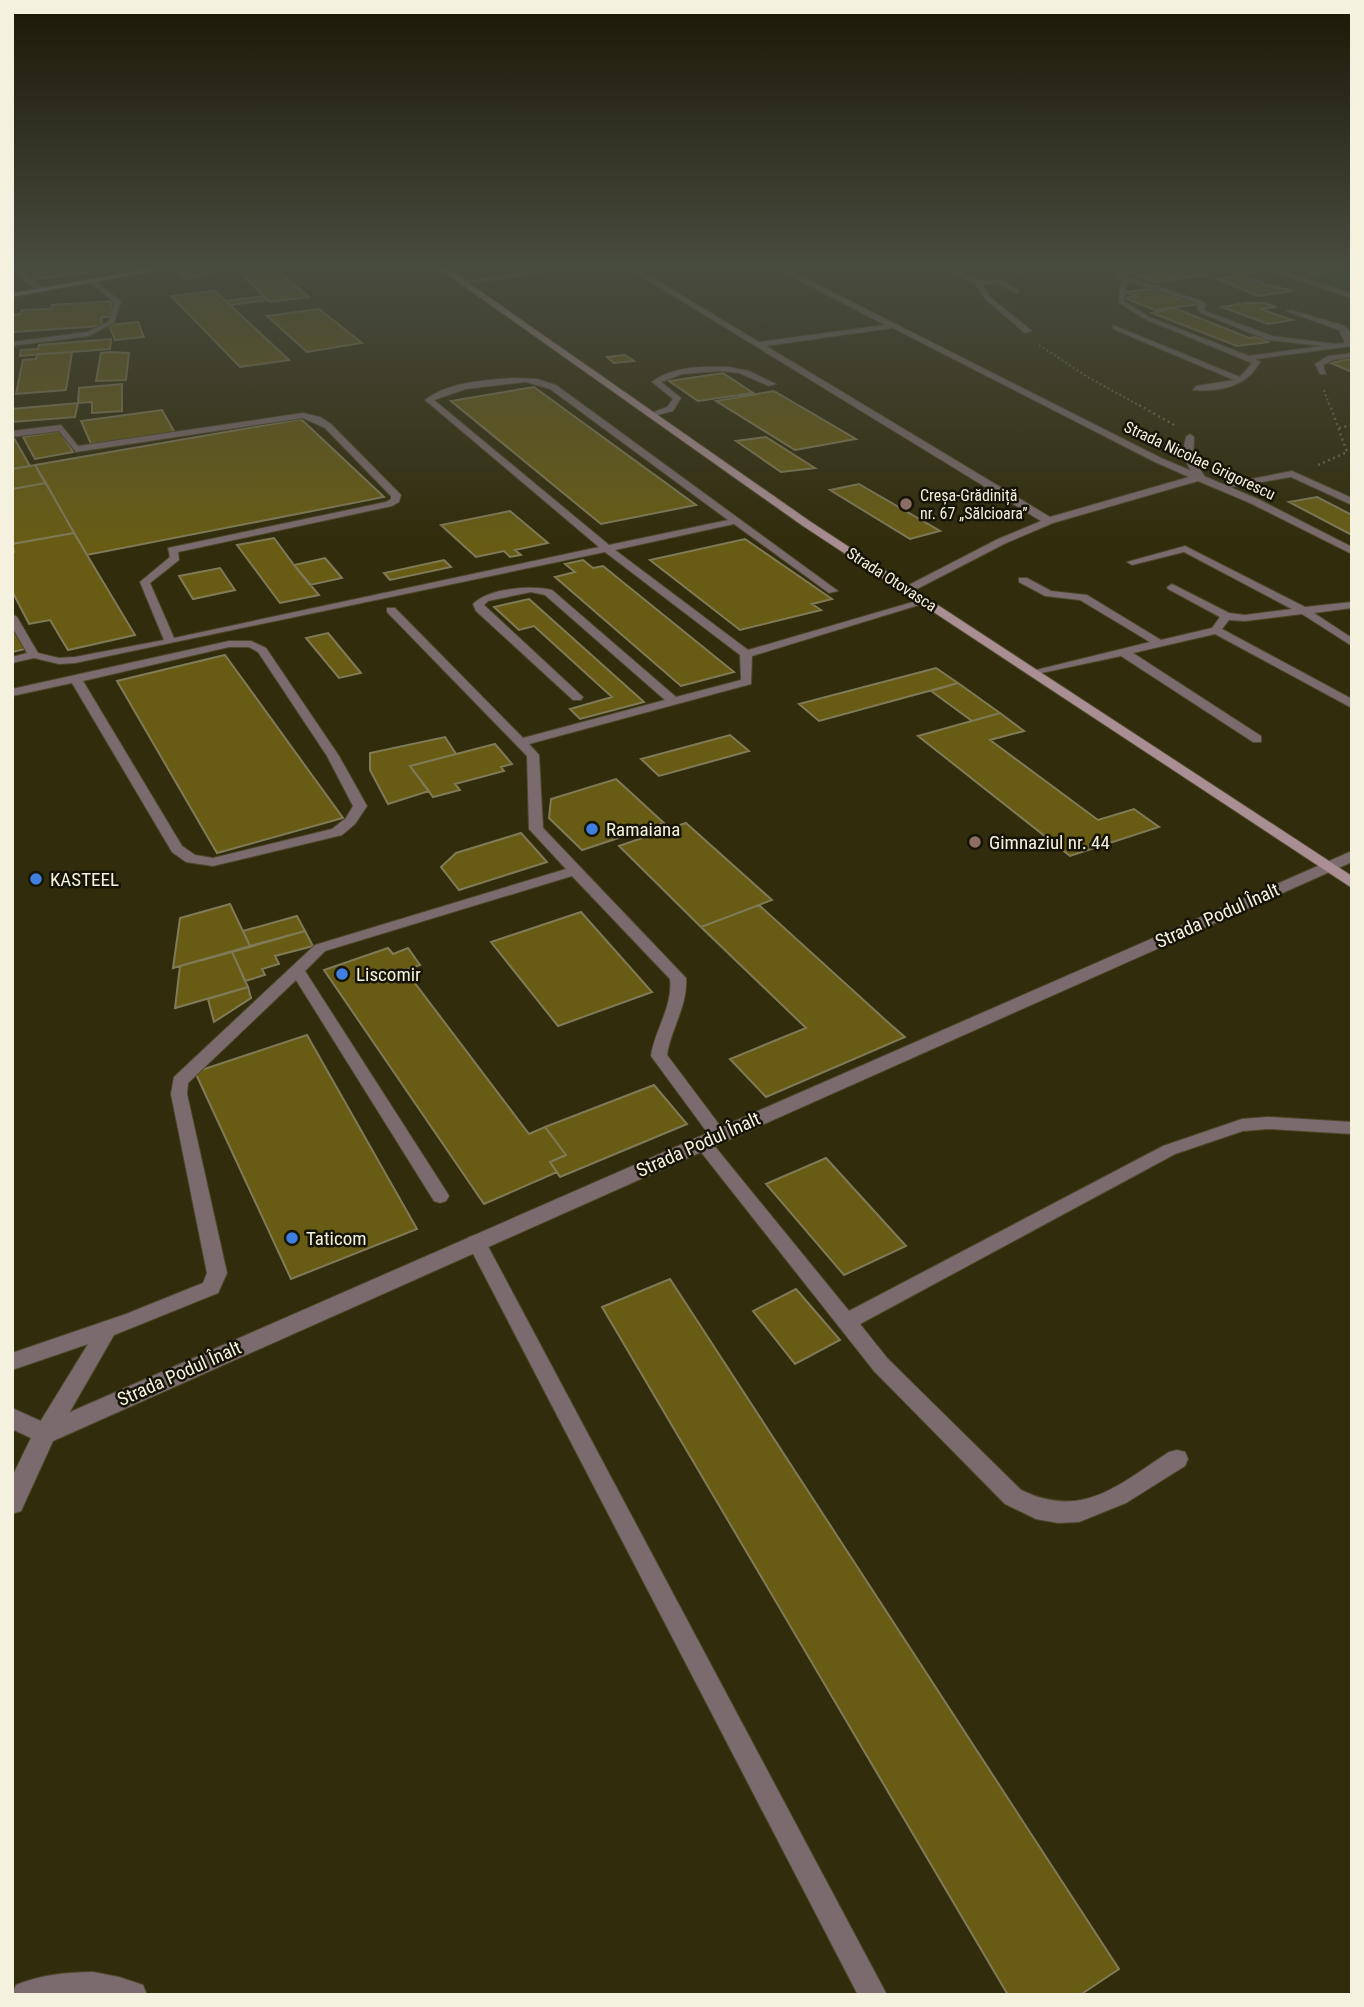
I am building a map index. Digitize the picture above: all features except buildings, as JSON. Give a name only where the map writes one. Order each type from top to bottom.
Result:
[{"type":"street","name":"Strada Otovasca","points":[[571,359],[807,524],[1037,673],[1352,884]]},
{"type":"street","points":[[783,359],[1049,521]]},
{"type":"street","name":"Strada Nicolae Grigorescu","points":[[958,359],[1146,454],[1220,486],[1352,551]]},
{"type":"street","points":[[909,589],[1002,541],[1049,521],[1200,477]]},
{"type":"street","name":"Strada Podul Înalt","points":[[45,1434],[1352,856]]},
{"type":"street","points":[[12,1418],[45,1434],[12,1503]]},
{"type":"lane","points":[[1191,359],[1241,380]]},
{"type":"lane","points":[[1196,388],[1241,380],[1256,363],[1252,359]]},
{"type":"lane","points":[[1323,372],[1319,364],[1332,359]]},
{"type":"lane","points":[[650,415],[670,409],[677,398],[656,382],[661,377],[733,369],[772,384]]},
{"type":"lane","points":[[746,654],[607,548],[429,400],[449,391],[512,381],[538,381],[553,387],[833,591]]},
{"type":"lane","points":[[12,435],[61,428],[76,449],[303,415],[328,426],[396,495],[396,500],[389,504],[172,550],[176,558],[145,582],[170,642]]},
{"type":"lane","points":[[1189,437],[1185,452],[1200,477]]},
{"type":"lane","points":[[1220,486],[1292,474],[1352,502]]},
{"type":"lane","points":[[12,660],[34,656],[59,661],[75,660],[170,642],[736,521]]},
{"type":"lane","points":[[1132,562],[1185,549],[1304,611],[1352,643]]},
{"type":"lane","points":[[1023,580],[1049,594],[1083,597],[1159,643]]},
{"type":"lane","points":[[1172,587],[1226,616],[1245,618],[1352,605]]},
{"type":"lane","points":[[577,697],[480,609],[478,604],[484,599],[531,589],[548,592],[674,702]]},
{"type":"lane","points":[[746,654],[927,601]]},
{"type":"lane","points":[[391,610],[534,755],[536,829],[678,978],[680,999],[660,1047],[659,1056],[710,1138],[881,1365],[1013,1497],[1030,1508],[1052,1513],[1093,1510],[1177,1459]]},
{"type":"lane","points":[[1216,630],[1226,616]]},
{"type":"lane","points":[[12,617],[34,656]]},
{"type":"lane","points":[[1037,673],[1216,630],[1352,704]]},
{"type":"lane","points":[[12,693],[229,644],[251,644],[262,650],[333,756],[359,806],[356,816],[337,832],[213,862],[191,859],[177,849],[76,679]]},
{"type":"lane","points":[[1123,652],[1257,738]]},
{"type":"lane","points":[[521,742],[747,682],[746,654]]},
{"type":"lane","points":[[12,1362],[107,1329],[211,1288],[215,1281],[216,1266],[179,1094],[180,1081],[320,948],[575,871]]},
{"type":"lane","points":[[297,970],[440,1196]]},
{"type":"lane","points":[[848,1321],[1169,1150],[1242,1125],[1268,1123],[1352,1128]]},
{"type":"lane","points":[[476,1242],[873,1995]]},
{"type":"lane","points":[[45,1434],[107,1329]]},
{"type":"lane","points":[[26,1995],[62,1986],[106,1986],[133,1995]]},
{"type":"path","points":[[1060,359],[1186,432],[1189,437]]},
{"type":"path","points":[[1292,474],[1347,452],[1322,387],[1323,372]]},
{"type":"path","points":[[1339,428],[1352,425]]},
{"type":"place","name":"Creșa-Grădiniță nr. 67 „Sălcioara”","points":[[906,504]]},
{"type":"place","name":"Ramaiana","points":[[592,829]]},
{"type":"place","name":"Gimnaziul nr. 44","points":[[975,842]]},
{"type":"place","name":"KASTEEL","points":[[36,879]]},
{"type":"place","name":"Liscomir","points":[[342,974]]},
{"type":"place","name":"Taticom","points":[[292,1238]]}]
